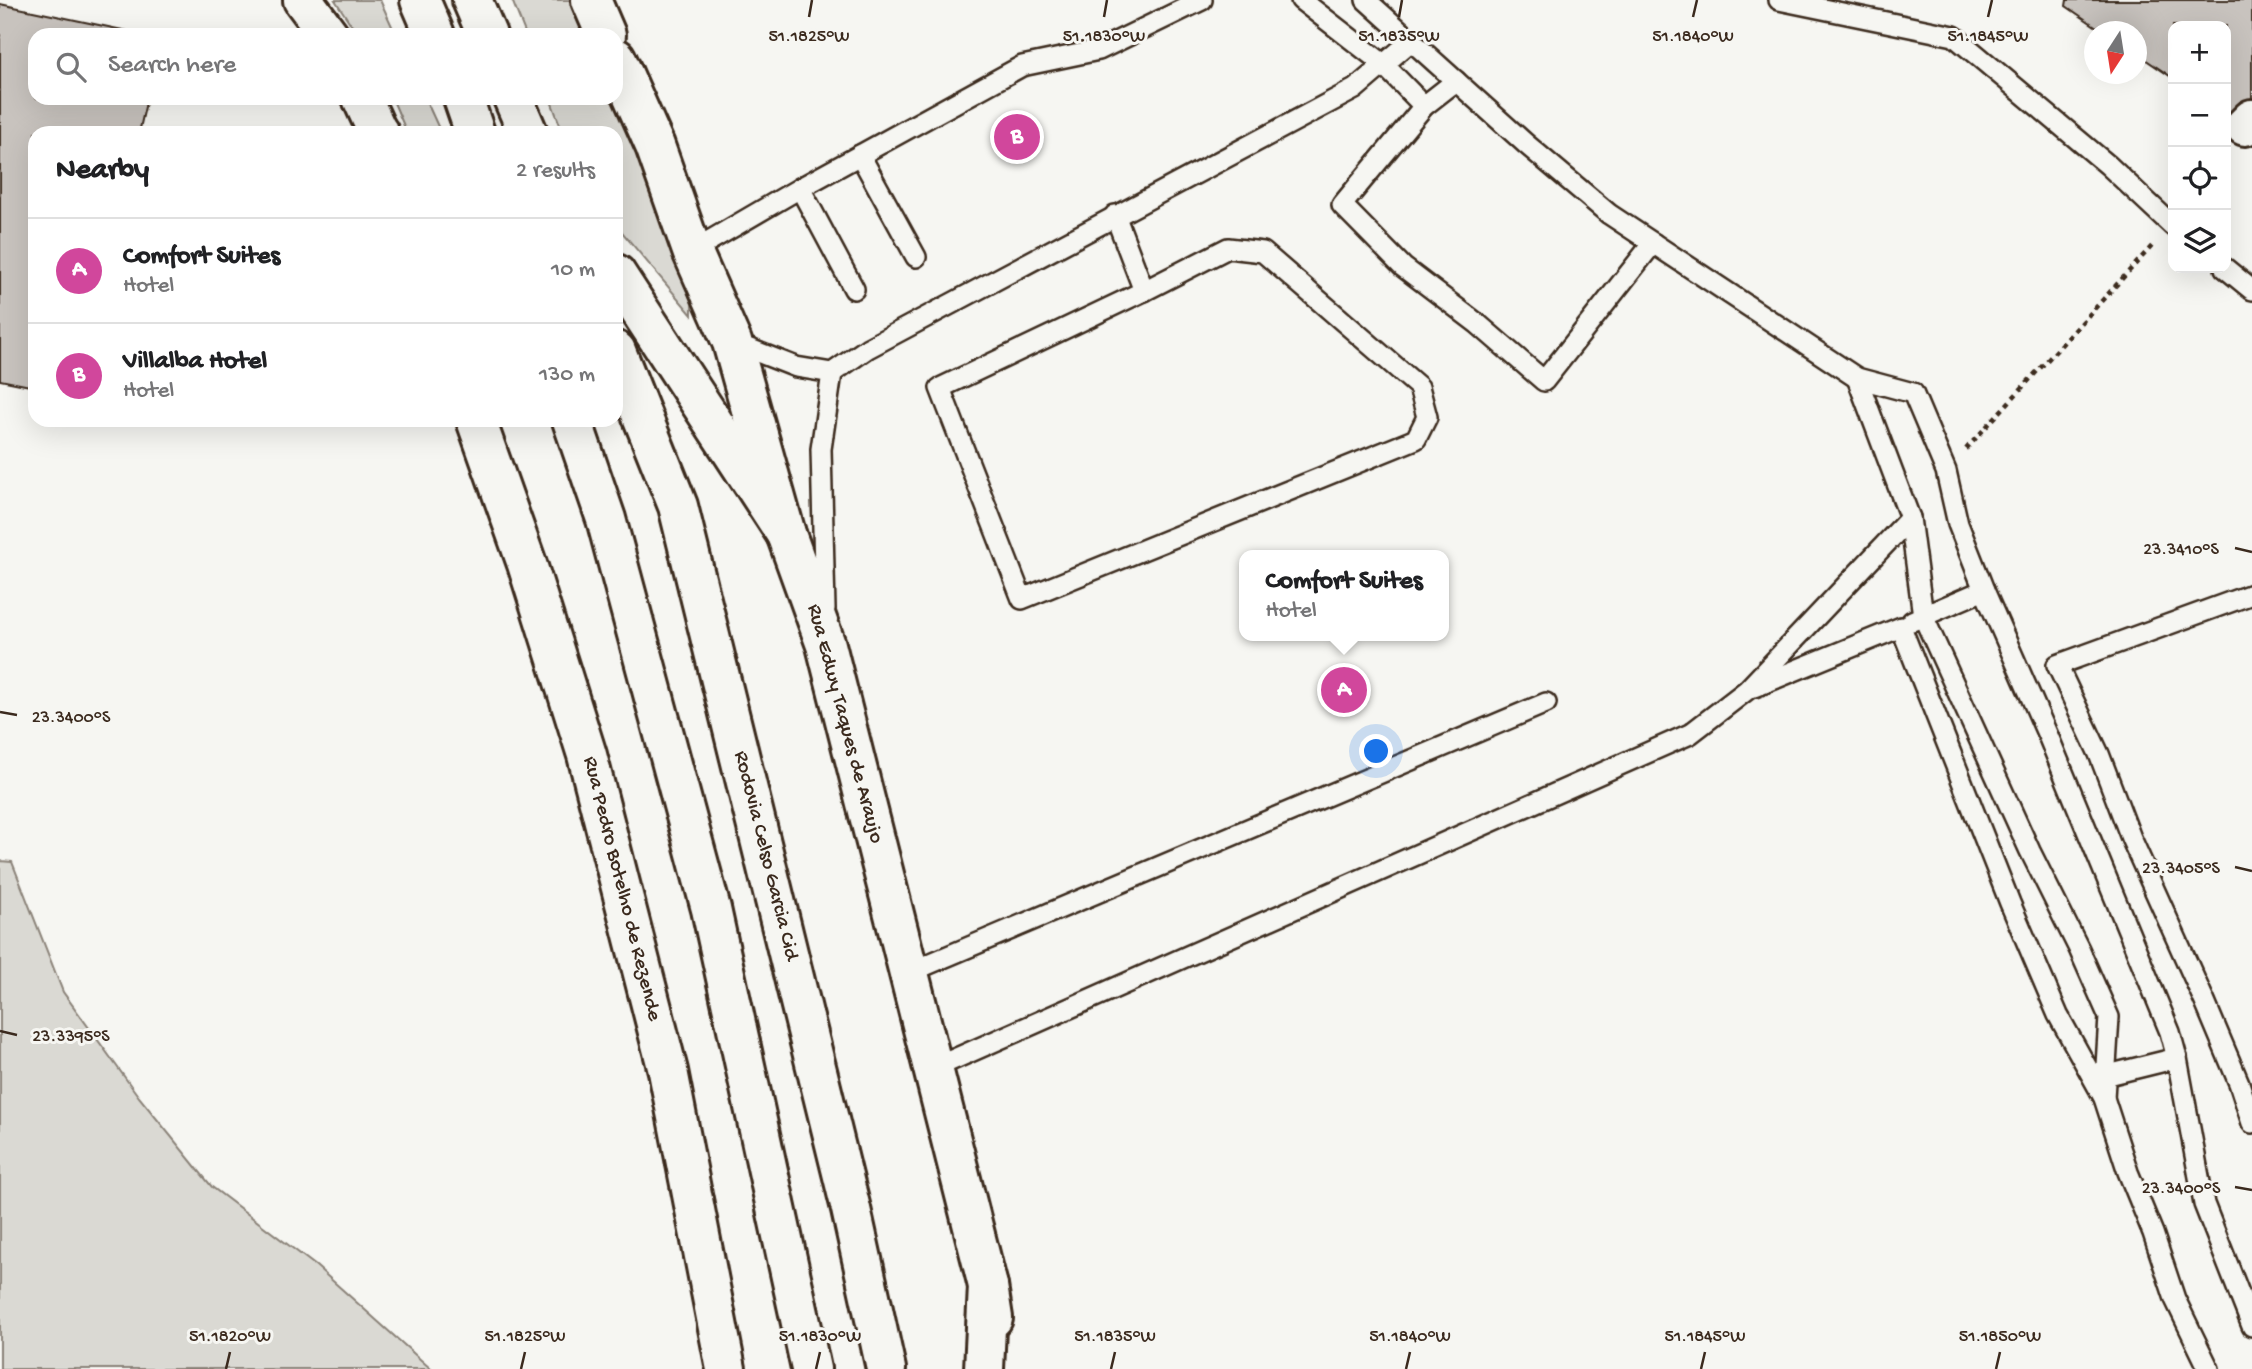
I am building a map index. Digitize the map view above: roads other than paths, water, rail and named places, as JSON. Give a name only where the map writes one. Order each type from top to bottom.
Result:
[{"type":"main road","points":[[303,0],[324,28]]},
{"type":"main road","points":[[420,0],[432,28]]},
{"type":"main road","points":[[472,0],[484,28]]},
{"type":"main road","points":[[591,0],[603,28]]},
{"type":"main road","name":"Rua Edwy Taques de Araujo","points":[[623,74],[654,146],[692,251],[732,342],[786,534],[826,645],[988,1286],[1000,1369]]},
{"type":"main road","points":[[465,105],[473,126]]},
{"type":"main road","points":[[516,105],[525,126]]},
{"type":"main road","points":[[623,285],[786,534]]},
{"type":"main road","name":"Rodovia Celso Garcia Cid","points":[[623,368],[678,506],[851,1209],[886,1369]]},
{"type":"main road","name":"Rua Pedro Botelho de Rezende","points":[[478,427],[527,564],[587,755],[668,1071],[726,1369]]},
{"type":"main road","points":[[564,427],[586,461]]},
{"type":"main road","points":[[574,427],[606,519],[710,909],[811,1369]]},
{"type":"main road","points":[[984,1369],[988,1286]]},
{"type":"lane","points":[[692,251],[800,188],[1022,66],[1099,50],[1202,0]]},
{"type":"lane","points":[[1301,0],[1382,63],[1424,106]]},
{"type":"lane","points":[[1366,0],[1526,144],[1609,214],[1857,378],[1913,393],[1946,471],[1958,524],[1984,590],[2065,776],[2170,1032],[2204,1205],[2252,1326]]},
{"type":"lane","points":[[1779,0],[1954,36],[2108,165],[2168,221]]},
{"type":"lane","points":[[732,342],[796,367],[832,373],[868,348],[1355,89],[1382,63],[1411,41]]},
{"type":"lane","points":[[1456,81],[1424,106],[1342,205],[1403,267],[1478,324],[1544,381],[1653,243]]},
{"type":"lane","points":[[860,155],[916,257]]},
{"type":"lane","points":[[800,188],[853,289]]},
{"type":"lane","points":[[1115,215],[1144,291]]},
{"type":"lane","points":[[1228,248],[1262,252],[1419,387],[1427,417],[1416,439],[1023,599],[940,388],[1144,291],[1228,248]]},
{"type":"lane","points":[[2231,273],[2252,290]]},
{"type":"lane","points":[[826,645],[821,449],[832,373]]},
{"type":"lane","points":[[1857,378],[1910,518],[1923,616],[2029,850],[2080,949],[2109,1017],[2100,1077],[2104,1098],[2175,1299],[2209,1369]]},
{"type":"lane","points":[[934,1068],[1690,734],[1747,690],[1910,518]]},
{"type":"lane","points":[[1747,690],[1984,590]]},
{"type":"lane","points":[[2252,594],[2057,665],[2099,754],[2131,838],[2204,1000],[2239,1083],[2252,1123]]},
{"type":"lane","points":[[1901,626],[2010,903],[2058,1015],[2100,1077]]},
{"type":"lane","points":[[910,972],[1546,703]]},
{"type":"lane","points":[[2100,1077],[2176,1058]]},
{"type":"place","name":"Villalba Hotel","points":[[1017,137]]},
{"type":"place","name":"Comfort Suites","points":[[1344,690]]}]
